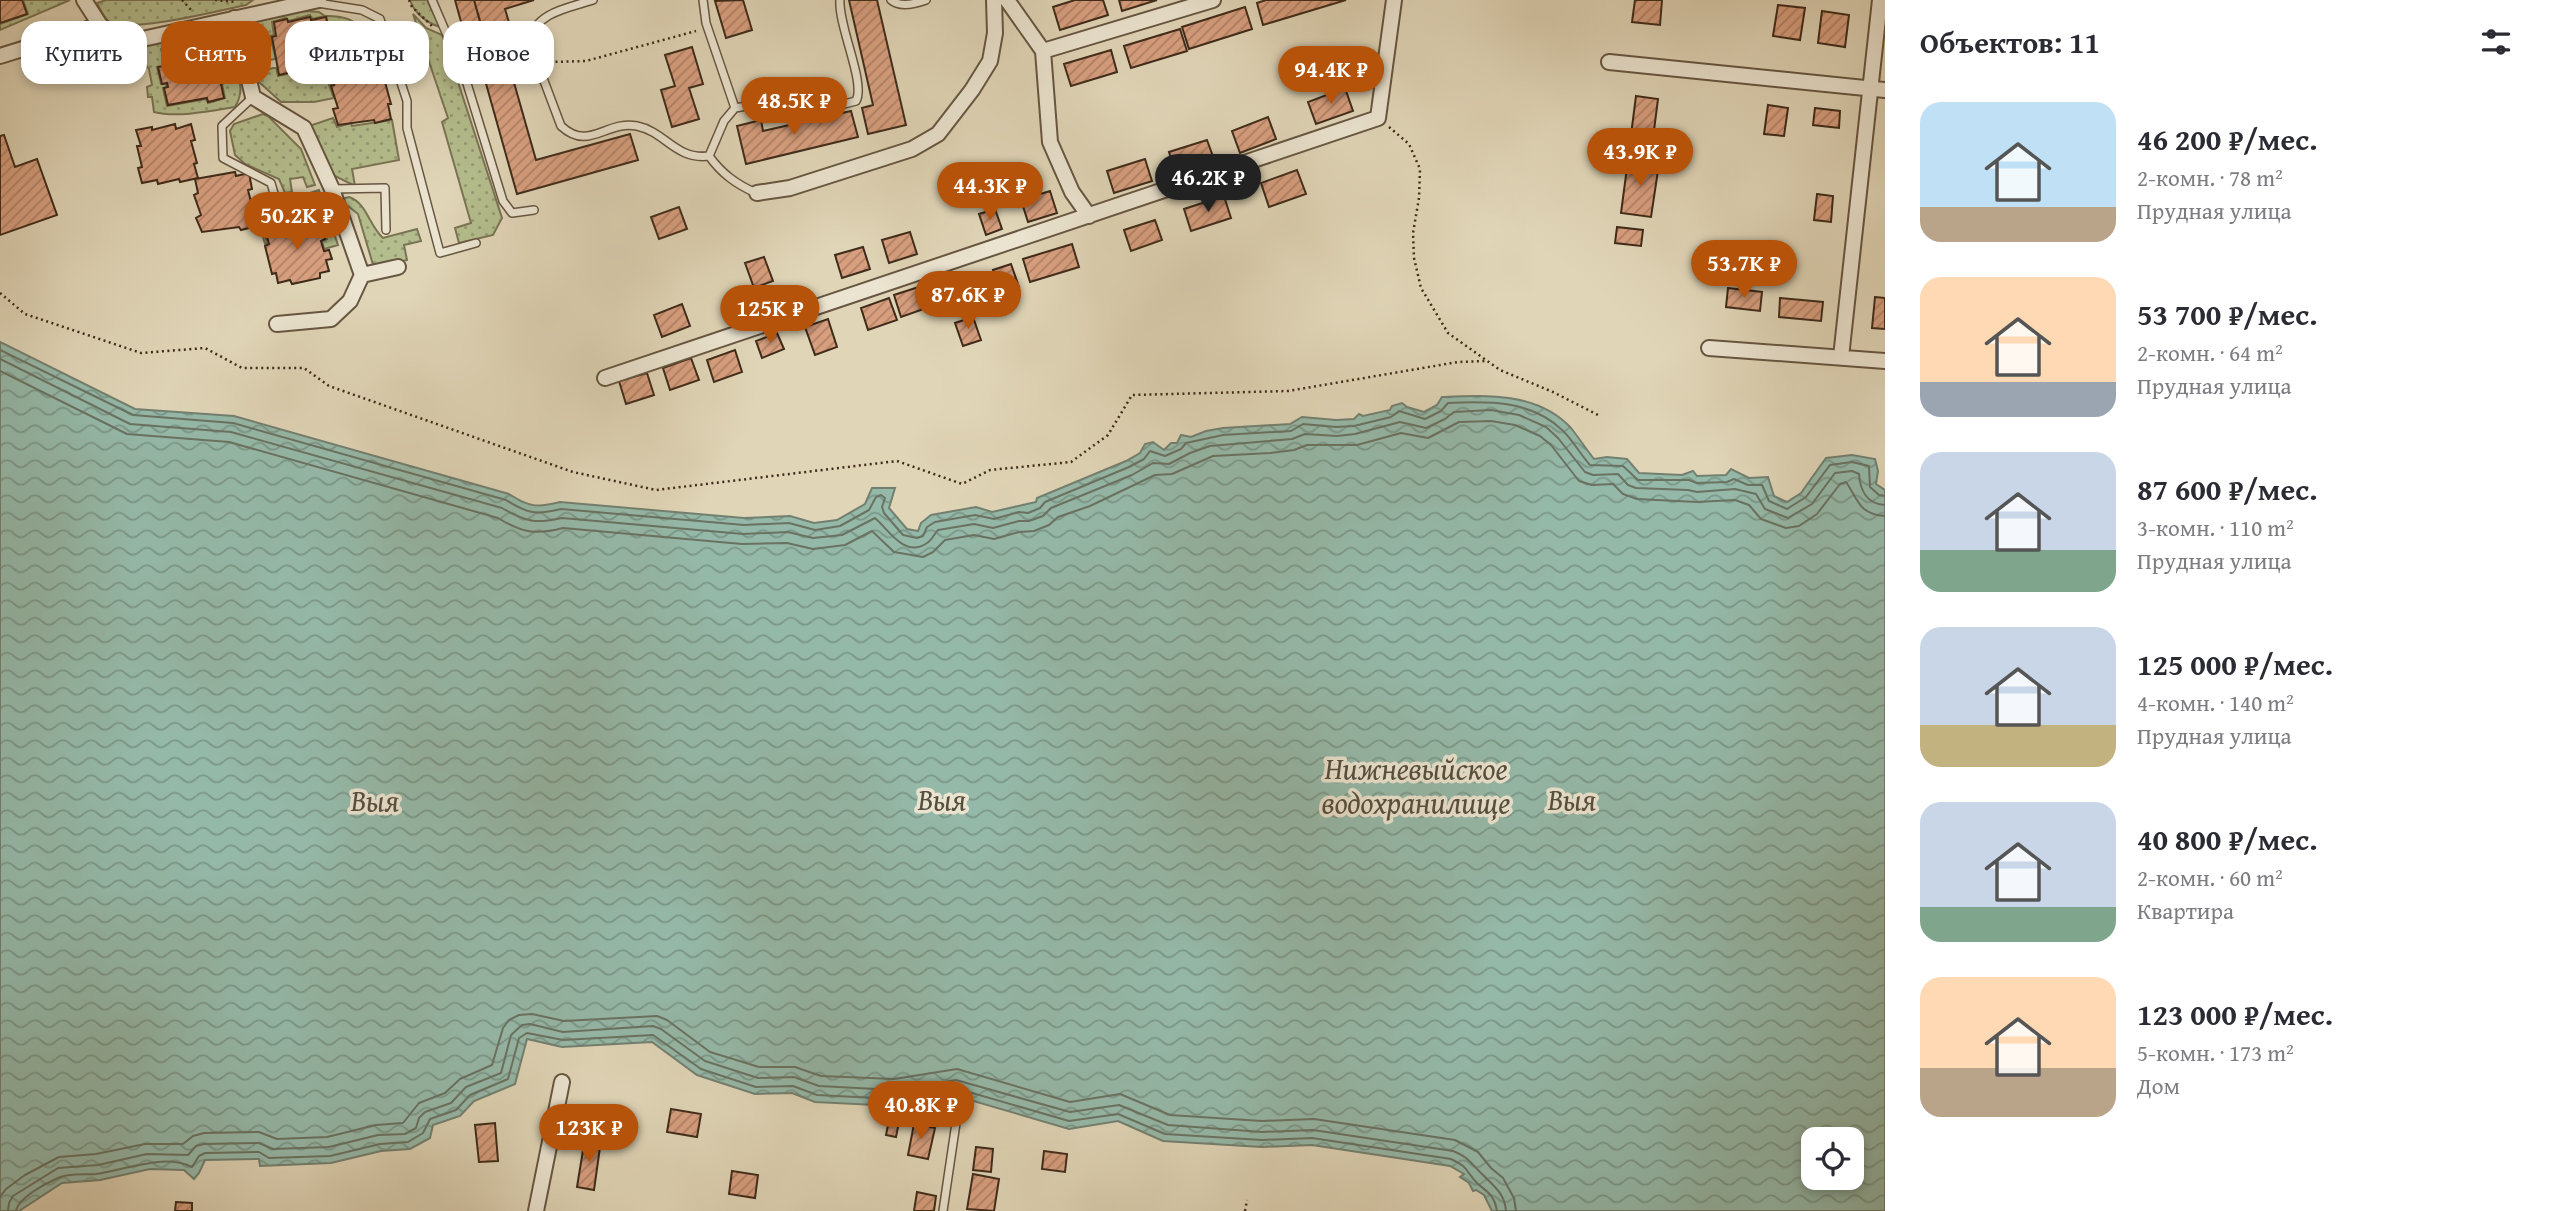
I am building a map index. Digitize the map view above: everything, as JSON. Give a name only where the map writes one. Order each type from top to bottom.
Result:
[{"type":"street","points":[[757,193],[790,188],[912,149],[938,134],[972,90],[990,61],[995,33],[994,0]]},
{"type":"street","points":[[1007,0],[1043,51],[1050,142],[1061,172],[1089,216]]},
{"type":"street","points":[[1043,51],[1213,0]]},
{"type":"street","points":[[605,378],[1378,118],[1394,0]]},
{"type":"street","points":[[1841,357],[1880,0]]},
{"type":"street","points":[[147,38],[234,18],[273,5],[314,1]]},
{"type":"street","points":[[89,2],[98,21]]},
{"type":"street","points":[[234,18],[253,97],[304,128],[332,188],[362,275],[350,301],[331,318],[277,324]]},
{"type":"street","points":[[0,56],[21,49]]},
{"type":"street","points":[[1609,62],[1885,90]]},
{"type":"street","points":[[362,275],[398,267]]},
{"type":"street","points":[[1709,348],[1885,361]]},
{"type":"street","points":[[536,1211],[562,1082]]},
{"type":"lane","points":[[432,0],[443,26]]},
{"type":"lane","points":[[541,21],[593,0]]},
{"type":"lane","points":[[703,0],[703,13],[735,108]]},
{"type":"lane","points":[[709,156],[724,121],[735,108],[758,104],[793,117],[856,101],[859,89],[841,18],[840,0]]},
{"type":"lane","points":[[891,0],[904,5],[926,0]]},
{"type":"lane","points":[[314,1],[362,10],[380,19],[407,101],[407,128],[440,253],[477,243]]},
{"type":"lane","points":[[465,84],[503,201],[512,213],[534,210]]},
{"type":"lane","points":[[545,84],[561,126],[570,134],[587,137],[621,126],[639,127],[650,130],[672,148],[691,156],[709,156]]},
{"type":"lane","points":[[253,97],[222,126],[223,158],[271,183],[277,204]]},
{"type":"lane","points":[[709,156],[719,170],[737,184],[757,193]]},
{"type":"lane","points":[[332,188],[385,188],[386,230]]},
{"type":"lane","points":[[943,1211],[956,1123]]},
{"type":"path","points":[[215,0],[235,2]]},
{"type":"path","points":[[409,0],[429,25],[443,30]]},
{"type":"path","points":[[554,62],[586,61],[708,29]]},
{"type":"path","points":[[1378,118],[1409,144],[1420,169],[1419,198],[1413,233],[1414,258],[1421,288],[1448,333],[1500,370],[1553,392],[1600,416]]},
{"type":"path","points":[[0,293],[25,314],[141,353],[205,348],[242,368],[304,368],[329,386],[573,472],[656,490],[897,461],[962,484],[990,470],[1071,461],[1108,435],[1132,395],[1288,391],[1458,362],[1487,361]]},
{"type":"path","points":[[1245,1211],[1247,1200]]},
{"type":"shaded area","points":[[23,0],[70,0],[0,30],[0,24],[28,14]]},
{"type":"shaded area","points":[[106,0],[253,0],[246,5],[197,16],[147,24],[147,21],[108,21],[97,3]]},
{"type":"shaded area","points":[[410,0],[427,0],[440,27],[430,23],[415,9]]},
{"type":"shaded area","points":[[305,11],[319,12],[325,16],[312,19],[310,15],[272,22],[274,35],[271,36],[271,21],[254,21],[268,14]]},
{"type":"shaded area","points":[[326,16],[352,21],[327,21]]},
{"type":"shaded area","points":[[429,29],[443,37],[443,84],[459,84],[502,218],[493,235],[459,243],[455,228],[471,223],[442,122],[448,118],[429,62]]},
{"type":"shaded area","points":[[161,40],[161,66],[157,67],[161,84],[166,84],[167,87],[163,88],[167,106],[206,99],[208,103],[225,98],[222,84],[239,84],[239,98],[235,107],[183,114],[154,112],[152,97],[148,97],[147,87],[152,85],[147,66],[147,44]]},
{"type":"shaded area","points":[[271,40],[276,59],[271,60]]},
{"type":"shaded area","points":[[276,68],[278,76],[285,74],[285,84],[332,84],[329,85],[334,98],[314,102],[281,102],[261,84],[271,84],[271,69]]},
{"type":"shaded area","points":[[263,114],[301,149],[315,185],[307,187],[303,177],[290,179],[292,192],[285,193],[279,179],[245,164],[235,155],[230,131],[234,124]]},
{"type":"shaded area","points":[[333,118],[337,127],[351,123],[352,126],[392,120],[399,160],[352,169],[355,186],[327,172],[309,126]]},
{"type":"shaded area","points":[[319,190],[338,245],[324,249],[322,241],[327,239],[318,220],[306,222],[305,218],[274,226],[274,231],[264,232],[265,244],[262,224],[267,218],[286,211],[283,198],[292,196],[296,209],[310,205],[307,194]]},
{"type":"shaded area","points":[[349,197],[360,204],[383,238],[417,229],[421,241],[404,245],[407,260],[374,268],[358,214],[343,202]]},
{"type":"water","name":"Нижневыйское водохранилище","points":[[0,342],[135,409],[234,416],[509,494],[533,505],[560,502],[744,518],[790,516],[814,523],[837,520],[865,504],[872,488],[895,488],[889,508],[907,529],[918,531],[921,523],[931,515],[976,507],[992,512],[1036,502],[1037,498],[1126,461],[1140,453],[1145,444],[1153,442],[1164,450],[1171,443],[1177,443],[1181,435],[1191,437],[1223,428],[1290,424],[1302,417],[1354,419],[1359,414],[1363,416],[1390,410],[1392,406],[1402,403],[1424,412],[1437,405],[1442,397],[1493,396],[1527,402],[1558,416],[1571,428],[1594,459],[1627,459],[1639,473],[1682,475],[1693,471],[1697,476],[1726,475],[1731,469],[1749,478],[1768,477],[1774,496],[1787,502],[1801,493],[1826,458],[1852,455],[1875,459],[1878,471],[1876,484],[1885,490],[1885,1211],[1492,1211],[1484,1195],[1473,1191],[1469,1183],[1460,1177],[1464,1174],[1450,1166],[1312,1145],[1262,1147],[1163,1141],[1118,1121],[1069,1129],[953,1095],[896,1106],[815,1102],[792,1093],[755,1094],[697,1075],[652,1042],[562,1047],[527,1039],[515,1084],[474,1101],[460,1116],[433,1125],[430,1138],[410,1149],[381,1151],[331,1163],[260,1166],[259,1159],[205,1160],[194,1179],[184,1170],[150,1169],[100,1180],[62,1183],[19,1211],[0,1211]]},
{"type":"building","points":[[0,0],[22,0],[27,14],[0,23]]},
{"type":"building","points":[[455,0],[474,0],[480,21],[461,21]]},
{"type":"building","points":[[474,0],[534,0],[505,9],[509,21],[480,21]]},
{"type":"building","points":[[743,0],[752,30],[726,38],[715,1]]},
{"type":"building","points":[[849,0],[877,0],[906,125],[868,134],[862,108],[873,105]]},
{"type":"building","points":[[1075,0],[1103,0],[1108,15],[1060,30],[1053,7]]},
{"type":"building","points":[[1119,0],[1157,0],[1122,11]]},
{"type":"building","points":[[1266,0],[1346,0],[1263,25],[1257,3]]},
{"type":"building","points":[[1635,0],[1662,0],[1660,25],[1632,22]]},
{"type":"building","points":[[1778,5],[1805,8],[1800,40],[1773,36]]},
{"type":"building","points":[[1245,7],[1252,29],[1189,49],[1182,27]]},
{"type":"building","points":[[1822,11],[1849,15],[1845,47],[1818,43]]},
{"type":"building","points":[[326,17],[327,21],[292,21]]},
{"type":"building","points":[[287,19],[285,74],[279,75],[272,37],[276,36],[274,22]]},
{"type":"building","points":[[1180,29],[1187,51],[1131,68],[1124,46]]},
{"type":"building","points":[[692,47],[703,84],[689,88],[699,119],[672,127],[661,90],[675,86],[665,55]]},
{"type":"building","points":[[1111,50],[1117,72],[1071,86],[1064,64]]},
{"type":"building","points":[[167,84],[221,84],[224,98],[208,102],[207,98],[168,105],[164,88],[168,87]]},
{"type":"building","points":[[386,84],[391,104],[388,104],[391,119],[375,123],[374,120],[338,125],[333,109],[338,108],[331,86]]},
{"type":"building","points":[[486,84],[514,84],[536,160],[630,134],[638,160],[517,194]]},
{"type":"building","points":[[1345,88],[1353,111],[1316,124],[1308,102]]},
{"type":"building","points":[[1636,96],[1658,99],[1653,138],[1631,135]]},
{"type":"building","points":[[1768,105],[1788,108],[1784,136],[1764,134]]},
{"type":"building","points":[[1815,108],[1840,111],[1839,128],[1813,125]]},
{"type":"building","points":[[851,111],[858,137],[746,164],[737,126],[761,120],[763,131]]},
{"type":"building","points":[[1268,117],[1276,139],[1240,153],[1232,131]]},
{"type":"building","points":[[175,124],[176,129],[191,124],[195,140],[191,141],[198,178],[158,184],[157,180],[142,183],[138,168],[142,167],[137,146],[141,146],[136,130],[152,127],[152,130]]},
{"type":"building","points":[[4,135],[15,167],[37,159],[57,215],[0,235],[0,136]]},
{"type":"building","points":[[1207,140],[1215,162],[1176,175],[1169,152]]},
{"type":"building","points":[[1145,159],[1152,181],[1114,193],[1107,171]]},
{"type":"building","points":[[1628,160],[1659,164],[1651,217],[1621,213]]},
{"type":"building","points":[[1297,170],[1306,194],[1269,207],[1261,183]]},
{"type":"building","points":[[235,172],[236,176],[249,173],[252,189],[248,190],[257,226],[241,230],[239,227],[202,232],[196,218],[201,215],[194,195],[198,193],[195,179]]},
{"type":"building","points":[[1050,191],[1057,213],[1028,222],[1021,200]]},
{"type":"building","points":[[1817,194],[1833,196],[1831,222],[1814,220]]},
{"type":"building","points":[[1224,196],[1231,218],[1191,231],[1184,209]]},
{"type":"building","points":[[679,207],[687,229],[659,239],[651,217]]},
{"type":"building","points":[[995,209],[1002,229],[986,235],[979,214]]},
{"type":"building","points":[[305,220],[306,224],[317,221],[320,232],[323,232],[325,239],[321,241],[324,251],[329,250],[332,259],[326,260],[329,271],[320,273],[320,278],[292,284],[290,280],[278,283],[276,273],[272,274],[265,246],[269,244],[266,233]]},
{"type":"building","points":[[1155,220],[1162,240],[1131,251],[1124,230]]},
{"type":"building","points":[[1617,227],[1643,230],[1641,246],[1615,243]]},
{"type":"building","points":[[910,232],[917,254],[889,263],[882,240]]},
{"type":"building","points":[[1072,244],[1079,267],[1030,282],[1023,259]]},
{"type":"building","points":[[863,247],[870,269],[842,278],[835,255]]},
{"type":"building","points":[[764,257],[773,281],[754,288],[745,263]]},
{"type":"building","points":[[1011,264],[1019,287],[1001,293],[993,270]]},
{"type":"building","points":[[931,283],[938,304],[901,317],[894,295]]},
{"type":"building","points":[[1728,288],[1762,292],[1760,311],[1726,307]]},
{"type":"building","points":[[1875,297],[1885,298],[1885,329],[1872,328]]},
{"type":"building","points":[[889,298],[897,320],[868,330],[861,308]]},
{"type":"building","points":[[1780,298],[1823,302],[1821,321],[1779,317]]},
{"type":"building","points":[[682,304],[690,326],[662,337],[654,315]]},
{"type":"building","points":[[973,317],[981,340],[963,346],[955,323]]},
{"type":"building","points":[[828,319],[837,347],[815,355],[805,327]]},
{"type":"building","points":[[777,333],[784,349],[762,358],[756,341]]},
{"type":"building","points":[[735,350],[742,372],[714,382],[707,360]]},
{"type":"building","points":[[691,358],[699,380],[670,390],[663,368]]},
{"type":"building","points":[[647,373],[654,395],[626,404],[619,381]]},
{"type":"building","points":[[671,1109],[701,1114],[697,1137],[667,1132]]},
{"type":"building","points":[[889,1120],[899,1122],[896,1137],[886,1135]]},
{"type":"building","points":[[495,1123],[498,1161],[479,1162],[475,1125]]},
{"type":"building","points":[[914,1124],[935,1128],[928,1159],[908,1155]]},
{"type":"building","points":[[585,1138],[601,1140],[594,1190],[577,1187]]},
{"type":"building","points":[[976,1147],[993,1149],[991,1172],[973,1170]]},
{"type":"building","points":[[1044,1151],[1067,1154],[1065,1172],[1042,1169]]},
{"type":"building","points":[[732,1171],[758,1175],[755,1198],[729,1194]]},
{"type":"building","points":[[973,1174],[999,1179],[994,1211],[967,1209]]},
{"type":"building","points":[[917,1192],[936,1196],[934,1211],[914,1211]]},
{"type":"building","points":[[176,1202],[192,1203],[192,1211],[175,1211]]},
{"type":"water label","name":"Выя","points":[[942,799]]},
{"type":"water label","name":"Выя","points":[[1572,799]]},
{"type":"water label","name":"Выя","points":[[375,800]]}]
